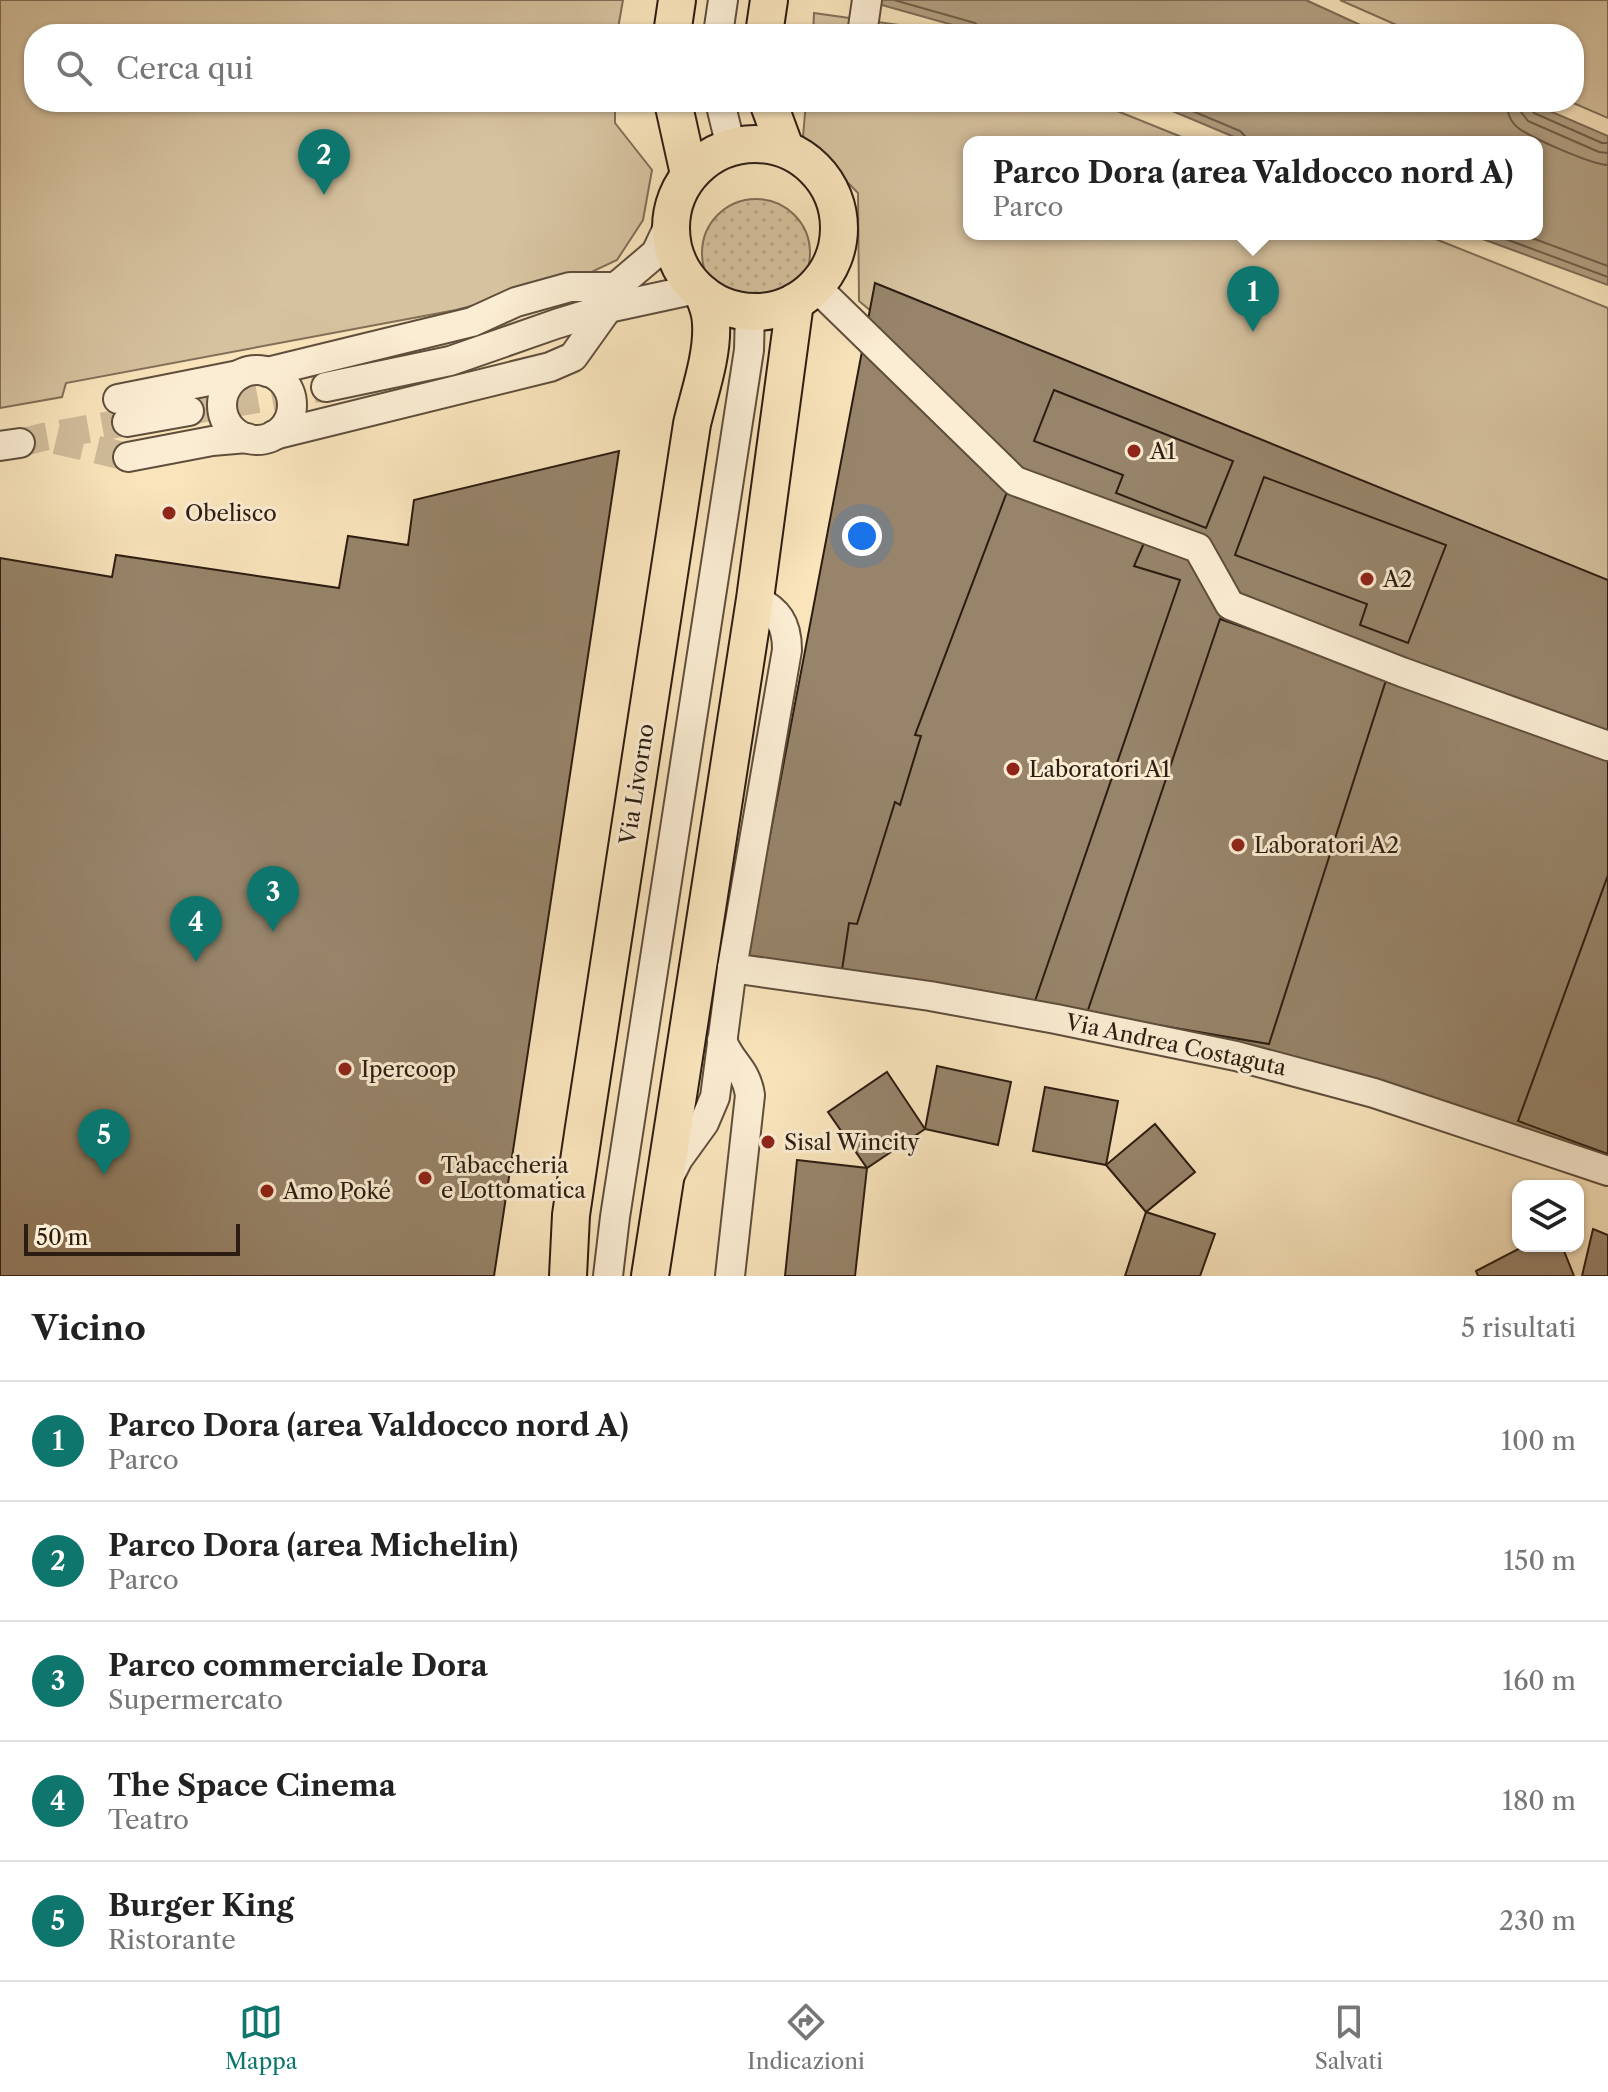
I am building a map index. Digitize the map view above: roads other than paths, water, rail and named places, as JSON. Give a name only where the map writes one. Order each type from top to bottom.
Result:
[{"type":"main road","points":[[673,24],[677,0]]},
{"type":"main road","points":[[675,112],[689,174]]},
{"type":"main road","points":[[772,112],[785,148]]},
{"type":"main road","points":[[750,143],[785,148],[812,166],[827,183],[836,203],[840,225],[837,248],[829,269],[806,294],[784,308],[750,312],[730,309],[699,291],[683,274],[678,262],[671,238],[677,194],[689,174],[704,160],[731,147],[750,143]]},
{"type":"main road","name":"Via Livorno","points":[[568,1276],[571,1215],[588,1102],[692,424],[710,346],[712,323],[699,291]]},
{"type":"main road","points":[[650,1276],[755,599],[806,294]]},
{"type":"street","points":[[719,24],[723,0]]},
{"type":"street","points":[[863,24],[867,0]]},
{"type":"street","points":[[722,112],[731,147]]},
{"type":"street","points":[[128,457],[212,441],[261,436],[550,367],[573,357],[612,297],[656,253],[671,221]]},
{"type":"street","points":[[267,372],[472,322],[516,302],[570,287],[612,297],[699,291]]},
{"type":"street","points":[[806,294],[1015,481],[1198,548],[1230,605],[1402,672],[1608,746]]},
{"type":"street","points":[[326,387],[450,361],[556,324],[612,297]]},
{"type":"street","name":"Via Livorno","points":[[608,1276],[749,350],[750,312]]},
{"type":"street","points":[[189,411],[122,410],[239,375],[257,370],[277,376],[286,385],[292,407],[283,428],[261,436],[237,433],[229,425],[222,404],[224,392],[239,375]]},
{"type":"street","points":[[664,1186],[711,1110],[715,1097],[732,968],[787,650],[787,632],[773,608],[755,599]]},
{"type":"street","name":"Via Andrea Costaguta","points":[[732,968],[986,1006],[1236,1056],[1374,1093],[1608,1171]]},
{"type":"street","points":[[722,1040],[730,1057],[745,1075],[750,1095],[730,1276]]},
{"type":"water","points":[[864,0],[1306,0],[1358,24],[949,24]]},
{"type":"water","points":[[1175,112],[1552,112],[1608,136],[1608,285],[1485,240],[1543,240],[1543,136],[1232,136]]},
{"type":"tunnel","points":[[189,411],[326,387]]},
{"type":"tunnel","points":[[20,443],[127,422]]},
{"type":"tunnel","points":[[56,440],[128,457]]},
{"type":"place","name":"Parco Dora (area Michelin)","points":[[324,195]]},
{"type":"place","name":"Parco Dora (area Valdocco nord A)","points":[[1253,332]]},
{"type":"place","name":"A1","points":[[1134,451]]},
{"type":"place","name":"Obelisco","points":[[169,513]]},
{"type":"place","name":"A2","points":[[1367,579]]},
{"type":"place","name":"Laboratori A1","points":[[1013,769]]},
{"type":"place","name":"Laboratori A2","points":[[1238,845]]},
{"type":"place","name":"Parco commerciale Dora","points":[[273,932]]},
{"type":"place","name":"The Space Cinema","points":[[196,962]]},
{"type":"place","name":"Ipercoop","points":[[345,1069]]},
{"type":"place","name":"Sisal Wincity","points":[[768,1142]]},
{"type":"place","name":"Burger King","points":[[104,1175]]},
{"type":"place","name":"Tabaccheria e Lottomatica","points":[[425,1178]]},
{"type":"place","name":"Amo Poké","points":[[267,1191]]}]
